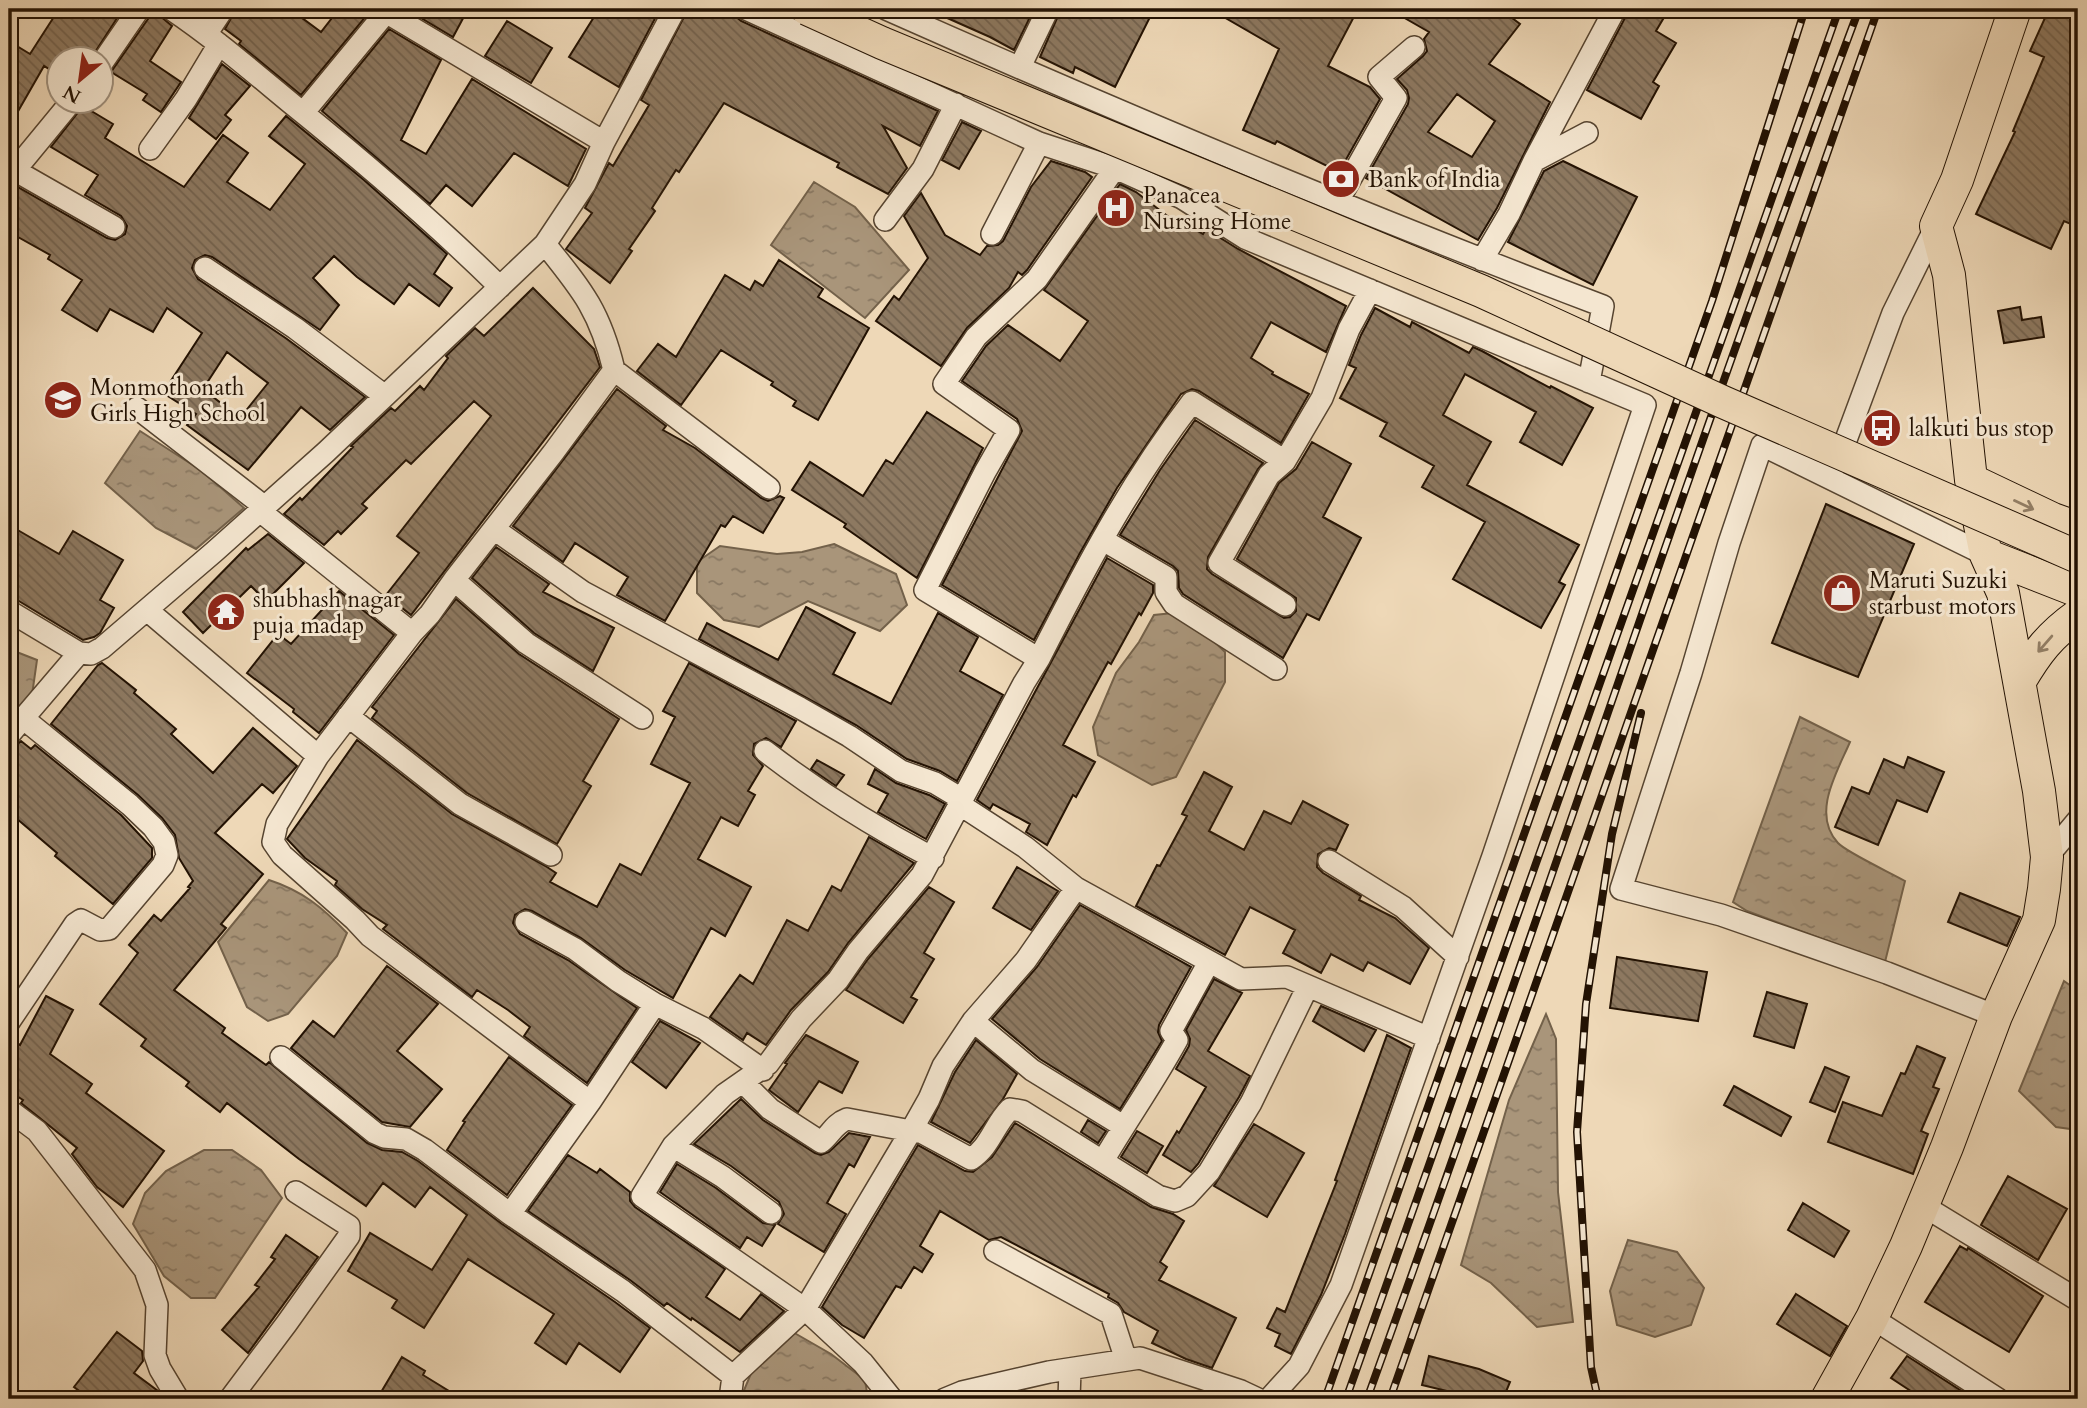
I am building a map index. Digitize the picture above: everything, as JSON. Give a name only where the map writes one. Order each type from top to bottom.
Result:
[{"type":"main road","points":[[807,9],[957,75],[1481,291],[1723,402],[2078,556]]},
{"type":"main road","points":[[1827,1399],[1872,1318],[1906,1246],[1947,1147],[1996,1016],[2039,920],[2047,857],[2039,791],[2003,593],[1986,555],[1971,480],[1949,275],[1936,226],[1957,180],[2015,9]]},
{"type":"main road","points":[[1971,480],[2078,528]]},
{"type":"main road","points":[[1986,555],[2078,591]]},
{"type":"main road","points":[[2020,681],[2039,649],[2058,629],[2078,615]]},
{"type":"street","points":[[114,46],[139,9]]},
{"type":"street","points":[[171,9],[213,38],[303,113],[463,250],[500,286]]},
{"type":"street","points":[[150,149],[186,99],[223,9]]},
{"type":"street","points":[[9,611],[79,653],[91,654],[102,648],[263,509],[545,244],[585,184],[604,142],[675,9]]},
{"type":"street","points":[[746,9],[1039,143],[1115,169],[1182,198],[1245,238],[1645,405],[1458,957],[1341,1285],[1299,1366],[1269,1399]]},
{"type":"street","points":[[886,9],[918,15],[1020,67],[1338,201],[1603,306],[1589,382]]},
{"type":"street","points":[[1020,67],[1048,9]]},
{"type":"street","points":[[1482,260],[1509,214],[1534,161],[1615,9]]},
{"type":"street","points":[[303,113],[383,16],[389,14],[604,142]]},
{"type":"street","points":[[1338,201],[1396,98],[1379,78],[1414,47]]},
{"type":"street","points":[[885,220],[923,169],[956,104]]},
{"type":"street","points":[[59,116],[12,169],[114,227]]},
{"type":"street","points":[[1534,161],[1587,133]]},
{"type":"street","points":[[992,234],[1039,143]]},
{"type":"street","points":[[1039,659],[925,590],[1009,430],[944,384],[976,337],[1037,279],[1115,169]]},
{"type":"street","points":[[1832,479],[1893,313],[1936,226]]},
{"type":"street","points":[[545,244],[583,290],[596,313],[606,335],[614,370],[769,488]]},
{"type":"street","points":[[205,268],[295,328],[385,396]]},
{"type":"street","points":[[1285,605],[1219,563],[1269,475],[1285,461],[1322,398],[1349,329],[1370,290]]},
{"type":"street","points":[[590,1102],[370,936],[282,855],[273,842],[277,824],[318,756],[412,633],[430,614],[614,370]]},
{"type":"street","points":[[892,1399],[863,1363],[805,1309],[642,1196],[673,1146],[725,1094],[763,1070],[801,1018],[838,980],[858,950],[922,875],[1080,578],[1157,448],[1192,402],[1285,461]]},
{"type":"street","points":[[137,408],[412,633]]},
{"type":"street","points":[[1986,555],[1762,445],[1621,889],[1721,915],[1886,973],[1996,1016]]},
{"type":"street","points":[[495,529],[583,592],[800,708],[849,736],[901,771],[935,783],[955,795],[959,804],[1025,847],[1076,888],[1209,962],[1241,979],[1287,977],[1429,1038]]},
{"type":"street","points":[[1103,540],[1166,577],[1166,592],[1174,604],[1276,669]]},
{"type":"street","points":[[454,580],[526,643],[642,719]]},
{"type":"street","points":[[147,610],[318,756]]},
{"type":"street","points":[[9,735],[79,653]]},
{"type":"street","points":[[348,716],[460,804],[551,855]]},
{"type":"street","points":[[9,1022],[75,924],[81,920],[100,930],[109,929],[163,865],[167,855],[164,842],[153,827],[130,805],[24,719]]},
{"type":"street","points":[[765,751],[792,772],[872,824],[933,858]]},
{"type":"street","points":[[2047,857],[2078,820]]},
{"type":"street","points":[[1329,861],[1403,907],[1458,957]]},
{"type":"street","points":[[730,1399],[733,1376],[805,1309],[911,1131],[943,1066],[973,1021],[1026,960],[1076,888]]},
{"type":"street","points":[[526,922],[575,948],[618,981],[655,1004],[703,1028],[763,1070]]},
{"type":"street","points":[[1103,1160],[1156,1079],[1177,1040],[1171,1031],[1209,962]]},
{"type":"street","points":[[743,1083],[770,1109],[821,1142],[828,1137],[836,1123],[847,1119],[921,1132],[971,1159],[982,1152],[1001,1118],[1010,1109],[1022,1111],[1158,1196],[1175,1201],[1187,1196],[1209,1171],[1251,1103],[1308,986]]},
{"type":"street","points":[[510,1214],[590,1102],[655,1004]]},
{"type":"street","points":[[973,1021],[1032,1070],[1124,1126]]},
{"type":"street","points":[[281,1057],[375,1133],[384,1137],[406,1139],[425,1150],[510,1214],[624,1291],[733,1376]]},
{"type":"street","points":[[9,1110],[37,1131],[145,1270],[157,1305],[155,1355],[178,1399]]},
{"type":"street","points":[[673,1146],[723,1177],[771,1213]]},
{"type":"street","points":[[230,1399],[349,1236],[349,1226],[296,1192]]},
{"type":"street","points":[[1922,1205],[2078,1300]]},
{"type":"street","points":[[995,1251],[1111,1314],[1126,1360]]},
{"type":"street","points":[[1872,1318],[1997,1399]]},
{"type":"street","points":[[945,1399],[962,1392],[1140,1358],[1258,1399]]},
{"type":"street","points":[[1069,1399],[1070,1370]]},
{"type":"water","points":[[814,182],[855,207],[909,270],[865,318],[771,245]]},
{"type":"water","points":[[140,431],[202,471],[244,508],[196,549],[156,528],[105,483]]},
{"type":"water","points":[[834,544],[896,574],[907,605],[880,631],[808,601],[759,627],[724,620],[697,593],[697,562],[720,546],[777,554],[802,552]]},
{"type":"water","points":[[1183,612],[1225,652],[1225,682],[1176,777],[1152,785],[1098,755],[1093,727],[1116,673],[1139,642],[1154,615]]},
{"type":"water","points":[[9,649],[37,660],[31,702],[9,732]]},
{"type":"water","points":[[1800,717],[1850,742],[1829,793],[1827,819],[1830,832],[1843,847],[1905,881],[1885,962],[1747,911],[1733,902]]},
{"type":"water","points":[[269,880],[312,901],[347,933],[337,956],[288,1014],[268,1021],[247,1007],[218,942]]},
{"type":"water","points":[[2064,981],[2078,991],[2078,1130],[2056,1127],[2019,1091]]},
{"type":"water","points":[[1546,1014],[1556,1039],[1558,1192],[1573,1322],[1537,1327],[1491,1283],[1461,1265],[1509,1100]]},
{"type":"water","points":[[204,1150],[232,1150],[261,1170],[282,1198],[215,1298],[191,1298],[164,1276],[133,1224],[145,1193],[166,1171]]},
{"type":"water","points":[[1628,1240],[1677,1252],[1704,1288],[1691,1325],[1655,1337],[1617,1325],[1610,1291]]},
{"type":"water","points":[[791,1331],[831,1354],[865,1380],[868,1399],[743,1399],[742,1395],[757,1359]]},
{"type":"building","points":[[59,9],[83,9],[98,18],[104,9],[123,9],[99,46],[46,46],[46,67],[44,66],[9,127],[9,57],[15,45],[30,54]]},
{"type":"building","points":[[152,9],[158,9],[159,15],[172,26],[150,61],[181,82],[161,112],[143,100],[147,94],[116,75],[116,65],[150,16]]},
{"type":"building","points":[[236,9],[290,9],[321,32],[339,9],[372,9],[301,95],[239,44],[241,41],[225,29]]},
{"type":"building","points":[[406,9],[468,9],[453,37]]},
{"type":"building","points":[[599,9],[660,9],[619,87],[569,57]]},
{"type":"building","points":[[688,9],[733,9],[735,16],[741,21],[938,111],[920,146],[883,126],[907,168],[888,194],[837,167],[839,163],[724,103],[679,172],[676,170],[652,208],[655,211],[629,249],[632,251],[610,283],[566,249],[592,213],[585,208],[609,163],[613,166],[649,105],[641,100]]},
{"type":"building","points":[[927,9],[1034,9],[1014,50]]},
{"type":"building","points":[[1061,9],[1154,9],[1115,87],[1075,67],[1073,73],[1040,57]]},
{"type":"building","points":[[1210,9],[1358,9],[1328,66],[1370,87],[1380,99],[1339,172],[1277,141],[1275,144],[1243,130],[1279,49]]},
{"type":"building","points":[[1389,9],[1500,9],[1520,24],[1489,64],[1550,102],[1478,240],[1366,178],[1408,104],[1407,90],[1397,79],[1427,51],[1424,39],[1429,32]],"holes":[[[1457,94],[1495,121],[1472,157],[1428,132]]]},
{"type":"building","points":[[1635,9],[1669,9],[1656,31],[1676,43],[1653,82],[1659,86],[1641,119],[1587,90],[1627,14],[1631,16]]},
{"type":"building","points":[[2049,9],[2078,9],[2078,227],[2064,221],[2051,249],[1976,214],[2015,132],[2013,131],[2044,57],[2030,51]]},
{"type":"building","points":[[507,21],[552,48],[531,83],[485,56]]},
{"type":"building","points":[[389,29],[441,60],[401,140],[426,154],[472,79],[586,149],[568,186],[514,153],[472,206],[446,185],[430,204],[322,111]]},
{"type":"building","points":[[222,64],[250,86],[225,115],[231,120],[216,139],[189,118]]},
{"type":"building","points":[[75,116],[100,116],[113,124],[105,138],[184,187],[223,135],[248,153],[227,182],[270,210],[305,164],[269,136],[286,116],[364,180],[447,254],[434,274],[452,288],[439,306],[409,284],[394,304],[334,256],[313,278],[339,305],[320,330],[212,257],[205,255],[195,260],[192,268],[198,279],[287,339],[365,397],[330,430],[301,407],[248,470],[187,425],[196,414],[163,393],[202,333],[167,308],[153,332],[110,309],[97,331],[62,310],[82,280],[48,259],[50,255],[9,232],[9,182],[107,238],[115,240],[125,234],[127,226],[121,216],[85,195],[98,175],[51,147]],"holes":[[[227,352],[268,383],[240,418],[203,389]]]},
{"type":"building","points":[[962,122],[981,131],[959,169],[942,160]]},
{"type":"building","points":[[1051,161],[1085,172],[1092,177],[1027,270],[1022,275],[1018,272],[1009,288],[967,328],[941,366],[876,321],[894,296],[899,300],[928,258],[904,216],[921,193],[945,235],[980,255],[987,246],[998,245],[1003,241],[1031,187]]},
{"type":"building","points":[[1563,161],[1637,197],[1593,285],[1508,242],[1544,171]]},
{"type":"building","points":[[1120,184],[1136,192],[1178,224],[1180,220],[1203,234],[1206,229],[1238,249],[1346,306],[1326,352],[1271,322],[1251,358],[1273,372],[1272,374],[1309,394],[1281,443],[1199,391],[1192,389],[1181,394],[1117,488],[1034,640],[942,585],[1022,431],[1017,419],[962,381],[986,346],[1008,325],[1060,361],[1088,321],[1044,290]]},
{"type":"building","points":[[779,260],[823,289],[818,297],[869,328],[818,420],[793,406],[796,401],[771,385],[773,382],[721,350],[681,405],[637,371],[658,344],[676,357],[725,275],[750,290],[755,281],[763,286]]},
{"type":"building","points":[[533,288],[594,349],[600,367],[411,615],[386,595],[419,553],[397,536],[491,416],[474,401],[411,464],[406,460],[362,504],[367,508],[341,534],[338,531],[324,545],[284,514],[300,498],[302,500],[353,447],[351,446],[391,408],[395,411],[420,386],[424,390],[448,358],[446,356],[475,328],[484,336]]},
{"type":"building","points":[[2020,307],[2022,320],[2041,317],[2044,337],[2004,343],[1998,311]]},
{"type":"building","points":[[1375,308],[1410,327],[1412,322],[1469,353],[1473,347],[1482,351],[1593,408],[1562,465],[1520,442],[1536,412],[1465,374],[1443,415],[1491,442],[1467,485],[1579,545],[1559,582],[1565,585],[1541,628],[1453,579],[1485,522],[1422,487],[1434,466],[1380,436],[1387,423],[1340,398],[1356,368],[1349,365]]},
{"type":"building","points":[[617,389],[666,426],[663,430],[695,448],[761,498],[768,501],[780,496],[784,498],[763,533],[733,516],[725,527],[721,525],[665,621],[617,595],[628,577],[575,543],[563,562],[513,526]]},
{"type":"building","points":[[927,412],[983,448],[917,578],[844,527],[846,524],[792,490],[810,462],[863,496],[886,460],[893,464]]},
{"type":"building","points":[[1195,420],[1263,463],[1208,557],[1207,569],[1284,618],[1290,617],[1296,611],[1296,598],[1237,559],[1279,483],[1296,469],[1312,442],[1351,464],[1323,517],[1361,538],[1319,620],[1307,614],[1283,658],[1183,594],[1179,588],[1178,571],[1173,566],[1120,535]]},
{"type":"building","name":"Maruti Suzuki starbust motors","points":[[1826,504],[1914,544],[1858,677],[1772,643]]},
{"type":"building","points":[[9,525],[59,554],[73,531],[123,560],[100,600],[114,608],[100,633],[83,640],[9,595]]},
{"type":"building","points":[[268,534],[304,563],[266,601],[251,586],[203,633],[183,612],[246,548],[248,550]]},
{"type":"building","points":[[496,547],[549,584],[543,592],[614,628],[593,671],[534,633],[472,578]]},
{"type":"building","points":[[1107,558],[1153,585],[1153,593],[1111,664],[1108,662],[1063,745],[1095,762],[1076,797],[1073,795],[1047,845],[1026,832],[1030,824],[993,804],[990,809],[977,800]]},
{"type":"building","points":[[339,591],[394,635],[319,733],[293,712],[294,709],[247,673],[278,634],[291,644]]},
{"type":"building","points":[[456,599],[519,654],[619,719],[583,781],[591,786],[557,844],[467,793],[372,718],[377,711],[372,707]]},
{"type":"building","points":[[806,607],[855,633],[833,674],[891,704],[938,613],[978,637],[960,671],[1003,695],[957,781],[940,771],[907,759],[856,725],[699,639],[707,623],[778,660]]},
{"type":"building","points":[[102,663],[136,690],[134,693],[176,729],[171,734],[213,773],[253,728],[297,766],[273,793],[262,784],[215,833],[263,874],[221,924],[226,928],[174,990],[225,1028],[222,1033],[266,1065],[269,1062],[367,1143],[382,1150],[402,1152],[418,1161],[650,1328],[620,1372],[579,1343],[566,1364],[535,1343],[554,1314],[468,1259],[424,1328],[392,1308],[397,1300],[348,1271],[370,1233],[432,1270],[467,1215],[430,1187],[415,1207],[383,1183],[366,1206],[299,1159],[227,1103],[220,1112],[186,1086],[189,1082],[141,1046],[146,1039],[100,1004],[138,953],[129,945],[154,915],[161,921],[193,881],[179,858],[175,835],[162,818],[51,724]]},
{"type":"building","points":[[689,663],[796,721],[781,747],[766,738],[754,744],[753,755],[763,766],[748,791],[755,795],[738,826],[721,817],[698,859],[751,887],[725,936],[711,928],[673,998],[625,970],[581,938],[532,911],[525,909],[515,915],[513,923],[520,934],[568,960],[637,1008],[587,1083],[524,1036],[530,1027],[508,1010],[477,990],[472,997],[383,929],[387,925],[362,909],[335,885],[337,881],[305,858],[287,839],[357,740],[452,814],[547,867],[556,873],[550,882],[597,907],[620,864],[641,875],[690,783],[651,764],[675,717],[663,711]]},
{"type":"building","points":[[21,741],[31,749],[35,745],[121,815],[152,848],[152,858],[113,904],[55,856],[57,853],[9,812],[9,748]]},
{"type":"building","points":[[1908,757],[1944,772],[1927,812],[1897,800],[1878,845],[1835,827],[1852,787],[1869,794],[1884,759],[1904,768]]},
{"type":"building","points":[[817,760],[844,775],[836,786],[811,769]]},
{"type":"building","points":[[875,769],[896,783],[945,804],[926,839],[878,812],[888,794],[868,784]]},
{"type":"building","points":[[1204,772],[1232,787],[1209,831],[1244,850],[1264,811],[1291,824],[1303,801],[1348,825],[1336,850],[1329,848],[1318,854],[1317,867],[1361,896],[1359,900],[1395,918],[1429,948],[1410,984],[1368,962],[1363,971],[1331,954],[1321,973],[1283,953],[1295,930],[1250,907],[1225,955],[1136,906],[1187,816],[1182,814]]},
{"type":"building","points":[[869,837],[914,863],[848,943],[828,972],[791,1010],[766,1045],[747,1033],[743,1040],[710,1017],[740,975],[753,984],[787,920],[808,931],[832,886],[841,891]]},
{"type":"building","points":[[1017,867],[1058,891],[1031,930],[993,908]]},
{"type":"building","points":[[929,887],[954,902],[924,953],[934,959],[911,997],[917,1000],[903,1023],[846,990],[868,959]]},
{"type":"building","points":[[1960,893],[2020,917],[2007,946],[1948,922]]},
{"type":"building","points":[[1080,905],[1191,967],[1159,1025],[1158,1032],[1162,1041],[1120,1109],[1040,1059],[992,1019],[1037,967]]},
{"type":"building","points":[[1617,957],[1707,972],[1698,1021],[1610,1008]]},
{"type":"building","points":[[387,966],[438,1004],[397,1051],[442,1089],[410,1127],[382,1122],[291,1048],[313,1021],[334,1037]]},
{"type":"building","points":[[1214,979],[1242,993],[1208,1051],[1250,1076],[1191,1172],[1163,1155],[1206,1087],[1176,1069],[1189,1046],[1190,1039],[1186,1030]]},
{"type":"building","points":[[1767,992],[1807,1004],[1794,1048],[1754,1036]]},
{"type":"building","points":[[46,996],[73,1010],[50,1054],[92,1084],[86,1093],[164,1151],[123,1207],[97,1187],[72,1154],[77,1148],[9,1091],[9,1056],[17,1043],[20,1045]]},
{"type":"building","points":[[1321,1006],[1376,1030],[1364,1051],[1313,1021]]},
{"type":"building","points":[[660,1021],[700,1043],[666,1088],[632,1062]]},
{"type":"building","points":[[806,1035],[858,1062],[842,1093],[819,1081],[798,1112],[769,1090]]},
{"type":"building","points":[[1387,1035],[1411,1048],[1345,1234],[1321,1295],[1291,1354],[1275,1346],[1280,1334],[1267,1328],[1277,1308],[1285,1312],[1337,1181],[1335,1180]]},
{"type":"building","points":[[976,1040],[1017,1074],[1003,1099],[970,1143],[931,1122],[955,1072]]},
{"type":"building","points":[[1917,1046],[1945,1058],[1933,1087],[1939,1089],[1921,1131],[1928,1134],[1913,1174],[1828,1142],[1843,1102],[1882,1116],[1901,1073],[1905,1074]]},
{"type":"building","points":[[509,1057],[572,1105],[507,1195],[447,1150],[465,1122],[463,1121]]},
{"type":"building","points":[[1825,1067],[1849,1077],[1835,1112],[1810,1102]]},
{"type":"building","points":[[1734,1086],[1791,1117],[1781,1136],[1724,1105]]},
{"type":"building","points":[[741,1099],[763,1120],[821,1155],[829,1152],[849,1133],[870,1137],[854,1167],[849,1164],[827,1203],[846,1214],[824,1252],[778,1224],[784,1214],[779,1202],[731,1166],[694,1144]]},
{"type":"building","points":[[1088,1120],[1106,1131],[1098,1143],[1081,1132]]},
{"type":"building","points":[[1015,1123],[1151,1207],[1173,1214],[1184,1221],[1160,1262],[1167,1267],[1159,1280],[1236,1318],[1212,1368],[1152,1343],[1158,1331],[1124,1312],[1118,1303],[1108,1297],[1109,1294],[1001,1237],[989,1240],[940,1211],[920,1246],[933,1254],[922,1272],[914,1267],[901,1288],[896,1286],[864,1338],[842,1325],[822,1307],[918,1145],[965,1171],[973,1172],[992,1157]]},
{"type":"building","points":[[1254,1124],[1304,1153],[1267,1217],[1214,1186]]},
{"type":"building","points":[[1137,1131],[1163,1146],[1147,1173],[1121,1157]]},
{"type":"building","points":[[568,1155],[597,1173],[600,1169],[630,1192],[630,1201],[635,1207],[725,1269],[706,1297],[740,1320],[761,1294],[784,1311],[740,1352],[692,1318],[691,1320],[667,1303],[664,1306],[528,1211]]},
{"type":"building","points":[[677,1164],[716,1188],[763,1223],[775,1225],[762,1246],[747,1237],[740,1248],[660,1192]]},
{"type":"building","points":[[2008,1176],[2067,1209],[2038,1260],[1981,1225]]},
{"type":"building","points":[[1803,1203],[1849,1231],[1834,1257],[1788,1230]]},
{"type":"building","points":[[286,1235],[318,1257],[248,1353],[222,1330],[259,1287],[255,1285],[275,1259],[271,1257]]},
{"type":"building","points":[[1960,1246],[1967,1250],[1968,1248],[2043,1296],[2009,1352],[1925,1302]]},
{"type":"building","points":[[1796,1294],[1847,1326],[1830,1356],[1777,1324]]},
{"type":"building","points":[[117,1332],[142,1351],[143,1361],[134,1373],[158,1391],[163,1399],[90,1399],[74,1387]]},
{"type":"building","points":[[1429,1356],[1479,1369],[1510,1382],[1503,1399],[1480,1399],[1422,1385]]},
{"type":"building","points":[[1907,1356],[1974,1399],[1923,1399],[1891,1378]]},
{"type":"building","points":[[402,1357],[425,1371],[423,1375],[462,1399],[377,1399]]},
{"type":"railway","points":[[1325,1399],[1712,301],[1805,9]]},
{"type":"railway","points":[[1346,1399],[1839,9]]},
{"type":"railway","points":[[1367,1399],[1733,355],[1859,9]]},
{"type":"railway","points":[[1390,1399],[1878,9]]},
{"type":"railway","points":[[1598,1399],[1591,1367],[1577,1132],[1586,1004],[1612,834],[1641,713]]},
{"type":"place","name":"Bank of India","points":[[1341,179]]},
{"type":"place","name":"Panacea Nursing Home","points":[[1116,208]]},
{"type":"place","name":"Monmothonath Girls High School","points":[[63,400]]},
{"type":"place","name":"lalkuti bus stop","points":[[1882,428]]},
{"type":"place","name":"Maruti Suzuki starbust motors","points":[[1842,593]]},
{"type":"place","name":"shubhash nagar puja madap","points":[[226,612]]}]
